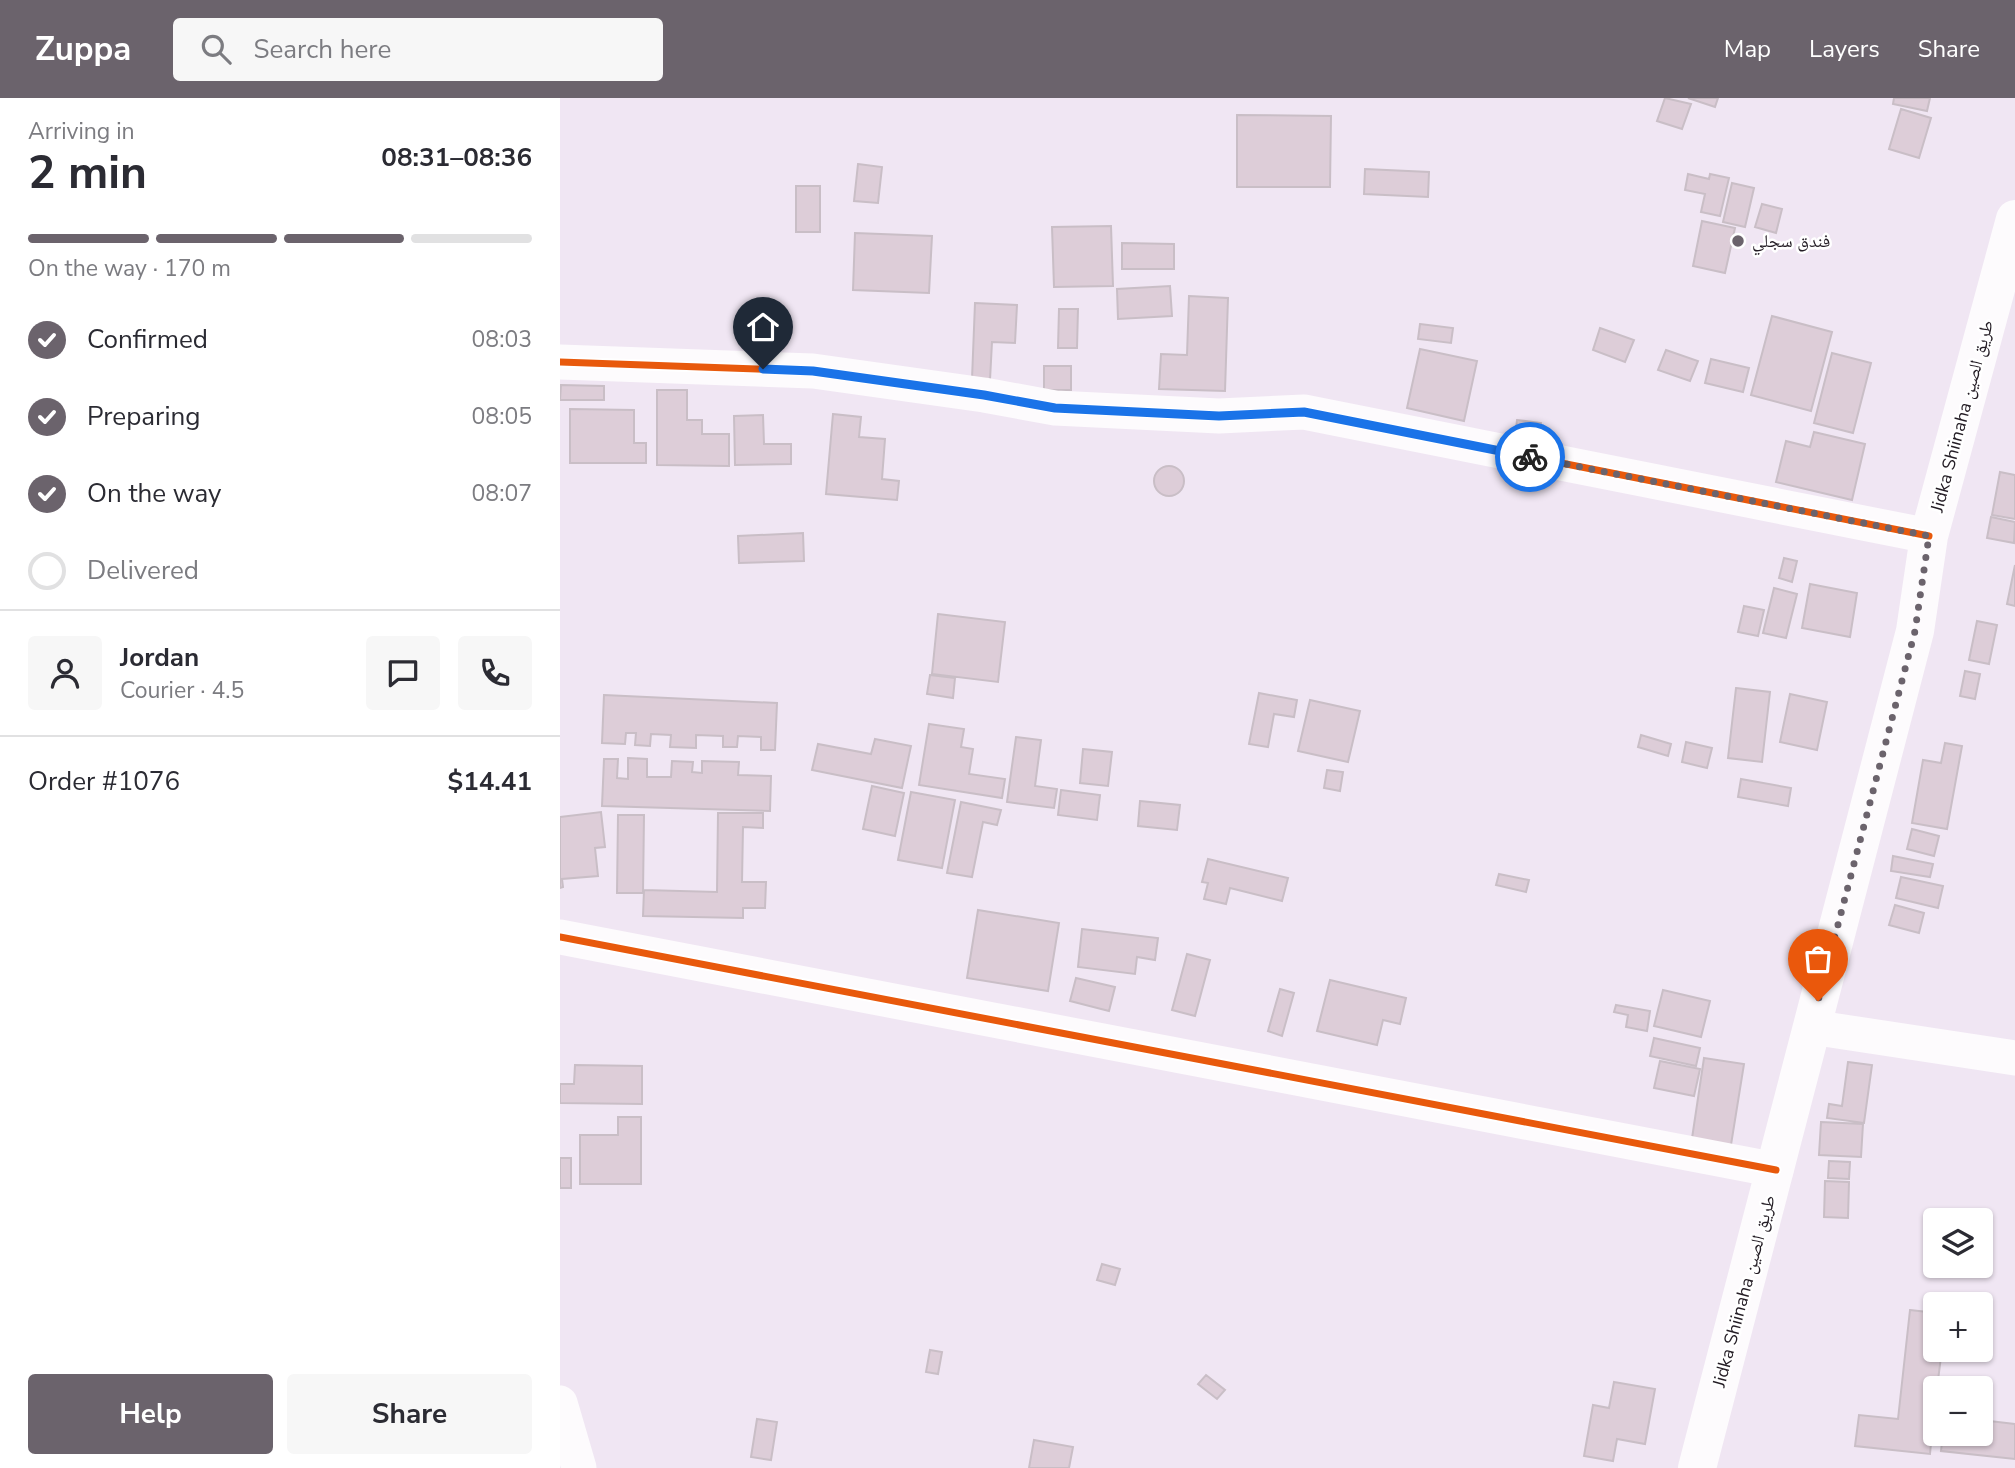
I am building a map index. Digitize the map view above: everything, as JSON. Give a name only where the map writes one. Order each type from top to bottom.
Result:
[{"type":"main road","name":"Jidka Shiinaha طريق الصين","points":[[1697,1468],[1915,631],[1929,536],[2015,219]]},
{"type":"street","points":[[560,362],[813,371],[984,395],[1055,408],[1219,416],[1304,412],[1929,536]]},
{"type":"street","points":[[560,937],[1776,1170]]},
{"type":"street","points":[[1811,1027],[2015,1058]]},
{"type":"street","points":[[560,1403],[579,1468]]},
{"type":"building","points":[[1665,98],[1691,104],[1682,129],[1657,121]]},
{"type":"building","points":[[1688,98],[1718,98],[1715,107]]},
{"type":"building","points":[[1894,98],[1930,98],[1927,111],[1893,104]]},
{"type":"building","points":[[1901,109],[1931,118],[1919,158],[1889,149]]},
{"type":"building","points":[[1237,115],[1331,116],[1330,187],[1237,187]]},
{"type":"building","points":[[858,164],[882,167],[878,203],[854,201]]},
{"type":"building","points":[[1365,169],[1429,172],[1428,197],[1364,194]]},
{"type":"building","points":[[1688,174],[1709,179],[1710,174],[1729,178],[1720,216],[1701,212],[1705,194],[1685,190]]},
{"type":"building","points":[[1732,183],[1754,188],[1745,227],[1723,222]]},
{"type":"building","points":[[796,186],[820,186],[820,232],[796,232]]},
{"type":"building","points":[[1762,204],[1782,209],[1776,233],[1755,227]]},
{"type":"building","points":[[1702,221],[1735,228],[1725,273],[1693,266]]},
{"type":"building","points":[[1111,226],[1113,286],[1054,287],[1052,227]]},
{"type":"building","points":[[855,233],[932,236],[929,293],[853,290]]},
{"type":"building","points":[[1122,243],[1174,244],[1174,269],[1122,269]]},
{"type":"building","points":[[1170,286],[1172,316],[1118,319],[1117,289]]},
{"type":"building","points":[[1189,296],[1228,298],[1225,391],[1159,389],[1161,354],[1187,355]]},
{"type":"building","points":[[975,303],[1017,305],[1015,343],[992,342],[990,380],[972,379]]},
{"type":"building","points":[[1059,309],[1078,309],[1077,348],[1058,348]]},
{"type":"building","points":[[1772,316],[1832,332],[1811,411],[1751,395]]},
{"type":"building","points":[[1420,324],[1453,328],[1451,343],[1418,339]]},
{"type":"building","points":[[1600,328],[1634,340],[1625,362],[1593,350]]},
{"type":"building","points":[[1420,349],[1477,361],[1464,421],[1407,408]]},
{"type":"building","points":[[1666,350],[1698,361],[1690,381],[1658,370]]},
{"type":"building","points":[[1832,353],[1871,363],[1853,433],[1814,423]]},
{"type":"building","points":[[1711,359],[1749,368],[1743,392],[1705,383]]},
{"type":"building","points":[[1044,366],[1071,366],[1071,390],[1044,390]]},
{"type":"building","points":[[561,385],[604,386],[604,400],[560,400]]},
{"type":"building","points":[[657,390],[687,390],[687,420],[702,420],[702,434],[729,434],[729,466],[657,465]]},
{"type":"building","points":[[570,409],[634,410],[634,443],[646,443],[646,463],[570,463]]},
{"type":"building","points":[[833,414],[861,417],[859,437],[885,439],[882,479],[899,481],[897,500],[826,494]]},
{"type":"building","points":[[763,415],[764,444],[791,444],[791,464],[735,465],[734,416]]},
{"type":"building","points":[[1517,420],[1541,423],[1539,441],[1515,438]]},
{"type":"building","points":[[1814,432],[1865,444],[1852,500],[1776,482],[1786,441],[1810,447]]},
{"type":"building","points":[[1169,466],[1180,470],[1184,481],[1180,492],[1169,496],[1158,492],[1154,481],[1158,470]]},
{"type":"building","points":[[2000,472],[2015,475],[2015,519],[1992,515]]},
{"type":"building","points":[[1991,517],[2015,522],[2014,543],[1987,538]]},
{"type":"building","points":[[803,533],[804,561],[739,563],[738,536]]},
{"type":"building","points":[[1784,558],[1797,561],[1792,582],[1779,578]]},
{"type":"building","points":[[2015,565],[2015,606],[2007,604]]},
{"type":"building","points":[[1810,584],[1857,593],[1850,637],[1802,628]]},
{"type":"building","points":[[1774,588],[1797,594],[1786,638],[1763,633]]},
{"type":"building","points":[[1744,606],[1764,610],[1758,636],[1738,632]]},
{"type":"building","points":[[938,614],[1005,622],[998,682],[932,674]]},
{"type":"building","points":[[1977,621],[1997,625],[1989,664],[1969,660]]},
{"type":"building","points":[[1965,671],[1980,674],[1975,699],[1960,696]]},
{"type":"building","points":[[930,675],[955,678],[953,698],[927,694]]},
{"type":"building","points":[[1736,688],[1770,692],[1762,762],[1728,758]]},
{"type":"building","points":[[1259,693],[1297,700],[1294,717],[1274,714],[1268,747],[1249,744]]},
{"type":"building","points":[[1790,694],[1827,702],[1817,750],[1780,742]]},
{"type":"building","points":[[604,695],[777,703],[775,750],[761,750],[761,737],[738,736],[737,747],[723,747],[723,736],[696,735],[696,748],[670,747],[671,735],[651,734],[650,746],[635,745],[636,733],[626,733],[625,744],[602,743]]},
{"type":"building","points":[[1310,700],[1360,711],[1348,762],[1298,751]]},
{"type":"building","points":[[929,724],[964,729],[961,747],[973,749],[969,774],[1005,779],[1002,798],[919,785]]},
{"type":"building","points":[[1641,735],[1671,744],[1668,756],[1638,747]]},
{"type":"building","points":[[1016,737],[1041,740],[1035,786],[1057,789],[1054,808],[1007,802]]},
{"type":"building","points":[[875,739],[911,746],[902,788],[812,770],[818,744],[871,754]]},
{"type":"building","points":[[1686,742],[1712,748],[1707,768],[1682,762]]},
{"type":"building","points":[[1945,743],[1962,746],[1947,829],[1912,823],[1923,760],[1941,763]]},
{"type":"building","points":[[1083,749],[1112,752],[1108,786],[1080,783]]},
{"type":"building","points":[[628,758],[647,759],[647,777],[671,777],[672,761],[693,762],[692,772],[702,773],[702,761],[739,762],[738,775],[771,776],[770,811],[602,806],[604,759],[618,759],[617,778],[628,779]]},
{"type":"building","points":[[1327,770],[1343,772],[1340,791],[1324,788]]},
{"type":"building","points":[[1741,779],[1791,788],[1788,806],[1738,797]]},
{"type":"building","points":[[872,786],[904,793],[895,836],[863,829]]},
{"type":"building","points":[[1061,790],[1100,795],[1097,820],[1058,815]]},
{"type":"building","points":[[911,792],[955,800],[942,868],[898,860]]},
{"type":"building","points":[[1140,801],[1180,805],[1177,830],[1138,826]]},
{"type":"building","points":[[961,802],[1001,810],[997,825],[983,822],[972,877],[947,873]]},
{"type":"building","points":[[601,812],[605,847],[595,848],[598,876],[562,879],[563,887],[560,888],[560,817]]},
{"type":"building","points":[[718,813],[763,813],[763,828],[743,827],[742,882],[766,882],[765,908],[743,908],[743,918],[643,916],[644,890],[717,892]]},
{"type":"building","points":[[618,815],[644,815],[643,893],[617,893]]},
{"type":"building","points":[[1912,829],[1939,836],[1934,856],[1907,849]]},
{"type":"building","points":[[1893,856],[1933,864],[1930,877],[1891,871]]},
{"type":"building","points":[[1208,859],[1288,878],[1282,901],[1230,888],[1226,904],[1204,899],[1208,883],[1202,882]]},
{"type":"building","points":[[1499,874],[1529,880],[1526,892],[1496,885]]},
{"type":"building","points":[[1901,877],[1943,886],[1938,908],[1896,898]]},
{"type":"building","points":[[1895,905],[1924,913],[1919,933],[1889,925]]},
{"type":"building","points":[[978,910],[1059,923],[1048,991],[967,978]]},
{"type":"building","points":[[1082,929],[1158,938],[1155,960],[1137,957],[1135,974],[1078,967]]},
{"type":"building","points":[[1187,954],[1210,960],[1195,1016],[1172,1010]]},
{"type":"building","points":[[1076,978],[1115,987],[1109,1011],[1070,1001]]},
{"type":"building","points":[[1330,980],[1406,998],[1400,1024],[1383,1020],[1377,1045],[1317,1031]]},
{"type":"building","points":[[1280,989],[1294,993],[1282,1036],[1268,1031]]},
{"type":"building","points":[[1663,990],[1710,1001],[1701,1037],[1654,1026]]},
{"type":"building","points":[[1616,1005],[1650,1011],[1647,1031],[1626,1027],[1628,1015],[1614,1012]]},
{"type":"building","points":[[1654,1038],[1700,1048],[1696,1066],[1650,1056]]},
{"type":"building","points":[[1704,1058],[1744,1064],[1730,1151],[1691,1145]]},
{"type":"building","points":[[1660,1061],[1700,1069],[1694,1096],[1654,1088]]},
{"type":"building","points":[[1848,1062],[1872,1065],[1864,1123],[1827,1118],[1829,1104],[1842,1106]]},
{"type":"building","points":[[575,1065],[642,1066],[642,1104],[560,1103],[560,1084],[574,1084]]},
{"type":"building","points":[[618,1117],[641,1117],[641,1184],[580,1184],[580,1135],[618,1135]]},
{"type":"building","points":[[1821,1122],[1863,1124],[1861,1157],[1819,1155]]},
{"type":"building","points":[[560,1158],[571,1158],[571,1188],[560,1188]]},
{"type":"building","points":[[1829,1161],[1850,1162],[1849,1179],[1828,1178]]},
{"type":"building","points":[[1825,1181],[1849,1182],[1848,1218],[1824,1217]]},
{"type":"building","points":[[1102,1264],[1120,1269],[1115,1285],[1097,1280]]},
{"type":"building","points":[[1910,1310],[1923,1312],[1923,1362],[1940,1362],[1939,1376],[1923,1376],[1923,1446],[1931,1446],[1930,1454],[1855,1446],[1859,1415],[1898,1419]]},
{"type":"building","points":[[930,1350],[942,1352],[938,1374],[926,1372]]},
{"type":"building","points":[[1206,1375],[1225,1390],[1217,1399],[1198,1384]]},
{"type":"building","points":[[1614,1382],[1655,1389],[1645,1444],[1617,1439],[1613,1461],[1584,1456],[1593,1405],[1609,1408]]},
{"type":"building","points":[[757,1419],[777,1422],[771,1460],[751,1457]]},
{"type":"building","points":[[1993,1421],[2015,1424],[2015,1459],[1941,1451],[1942,1446],[1993,1446]]},
{"type":"building","points":[[1034,1440],[1073,1447],[1069,1468],[1029,1468]]},
{"type":"cycle path","points":[[560,362],[813,371],[984,395],[1055,408],[1219,416],[1304,412],[1929,536]]},
{"type":"cycle path","points":[[560,937],[1776,1170]]},
{"type":"way so far","points":[[1530,457],[1929,536],[1915,631],[1818,1001]]},
{"type":"place","name":"فندق سجلي","points":[[1738,241]]},
{"type":"route","points":[[763,369],[813,371],[984,395],[1055,408],[1219,416],[1304,412],[1530,457]]}]
